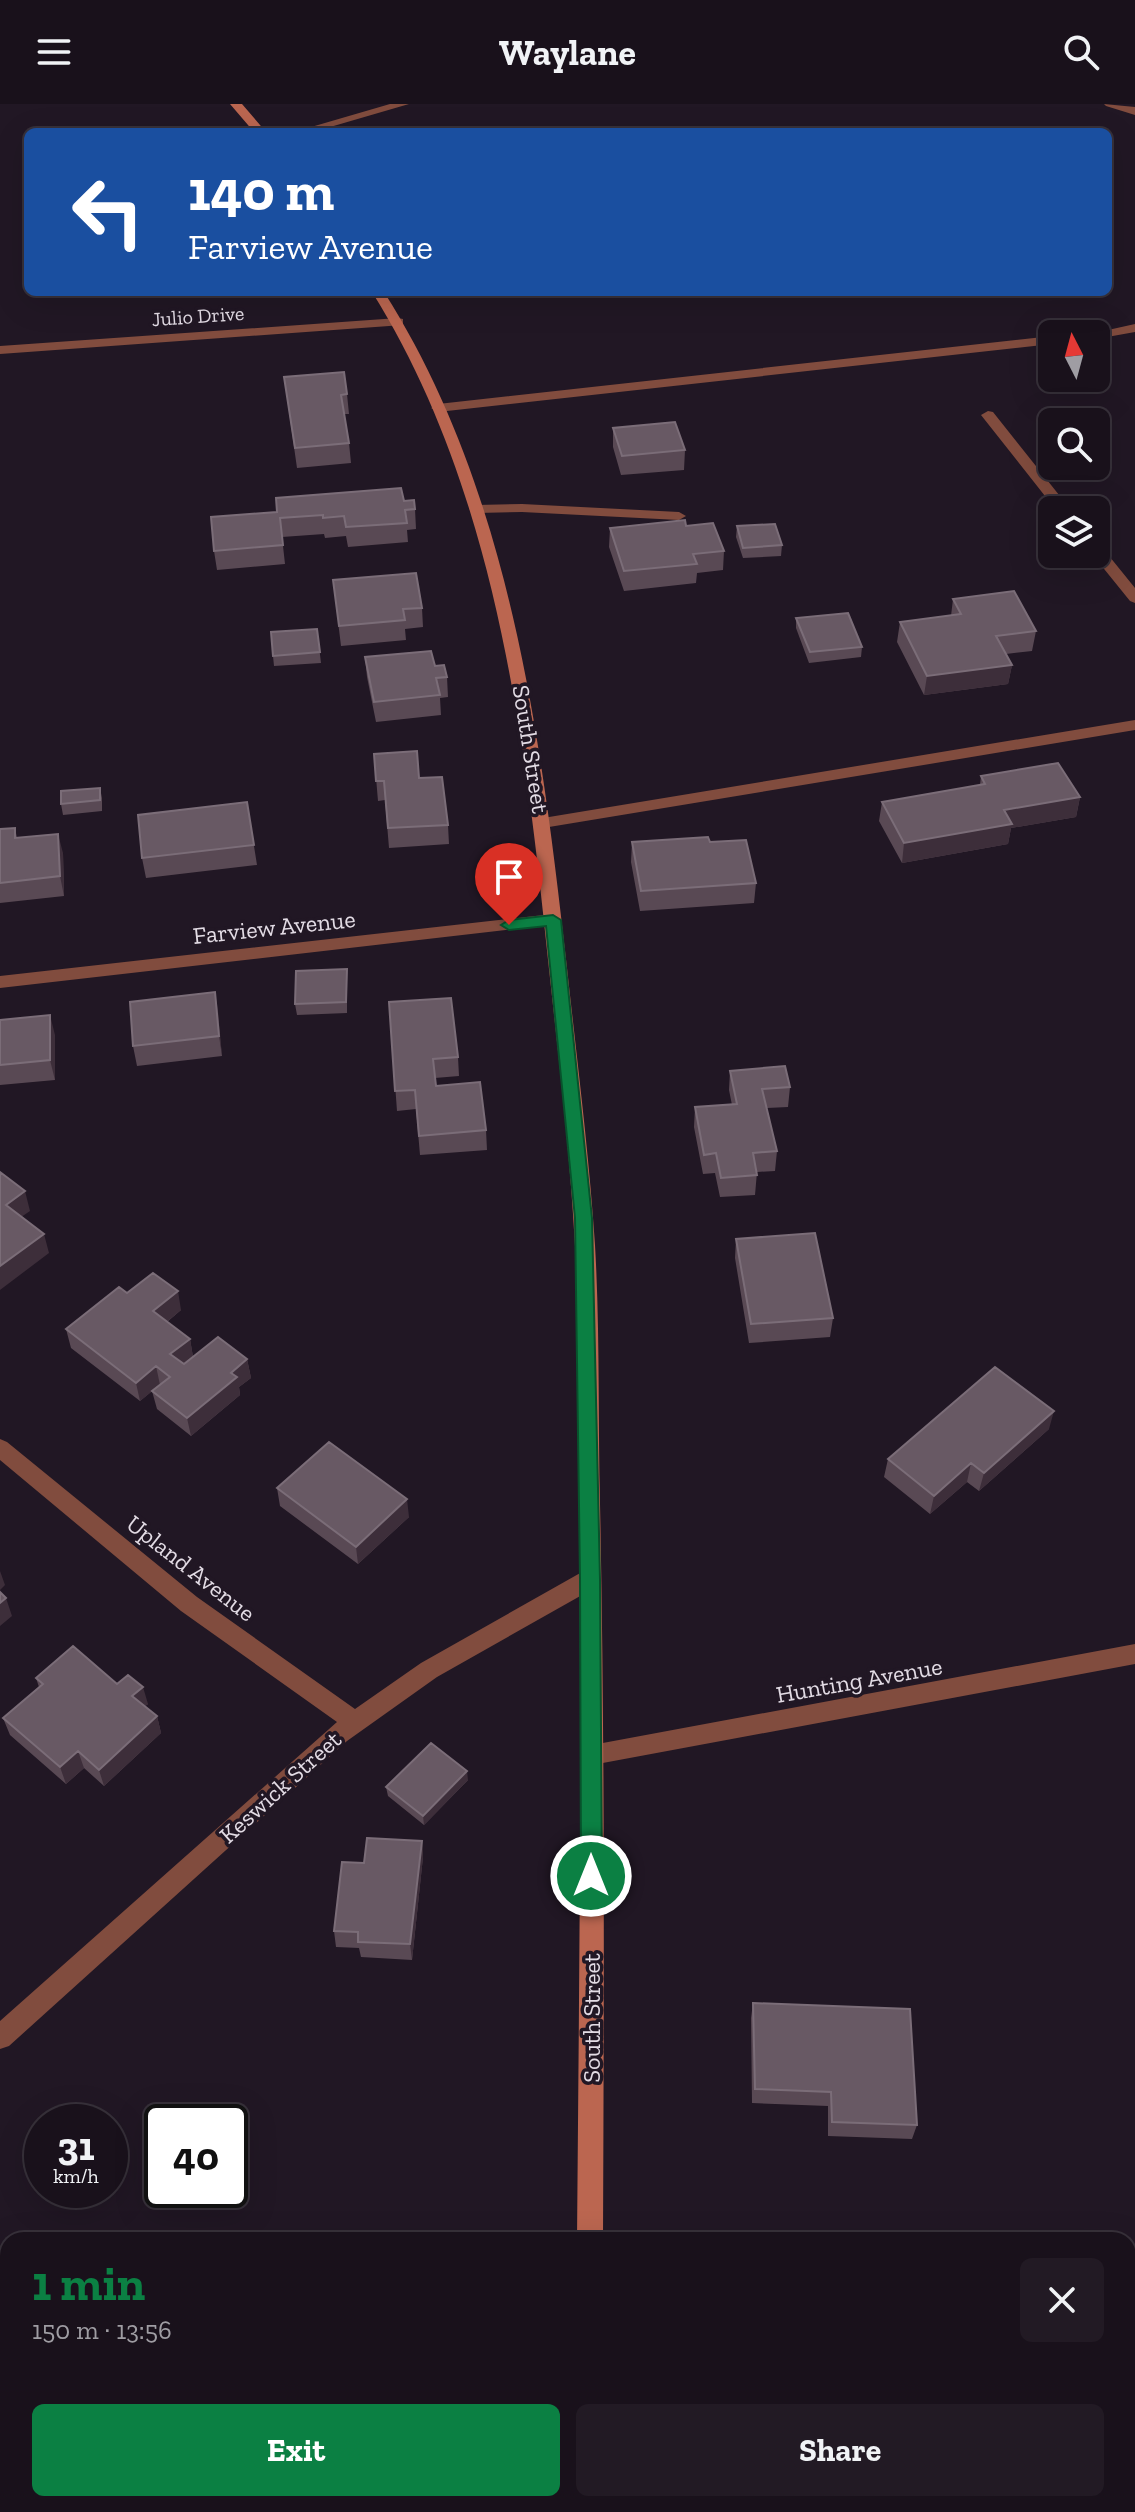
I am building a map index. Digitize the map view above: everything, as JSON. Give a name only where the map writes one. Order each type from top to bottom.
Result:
[{"type":"street","points":[[236,104],[257,128]]},
{"type":"street","points":[[315,128],[403,104]]},
{"type":"street","points":[[1110,104],[1135,111]]},
{"type":"street","name":"South Street","points":[[381,296],[398,322],[438,408],[476,509],[522,685],[543,823],[583,1218],[592,1755],[590,2232]]},
{"type":"street","name":"Julio Drive","points":[[0,350],[398,322]]},
{"type":"street","points":[[1110,332],[1135,328]]},
{"type":"street","points":[[438,408],[1038,342]]},
{"type":"street","points":[[988,415],[1053,496]]},
{"type":"street","points":[[476,509],[522,508],[679,516]]},
{"type":"street","points":[[1110,567],[1135,598]]},
{"type":"street","points":[[543,823],[1135,725]]},
{"type":"street","name":"Farview Avenue","points":[[0,982],[553,920]]},
{"type":"street","name":"Upland Avenue","points":[[0,1448],[189,1604],[355,1722]]},
{"type":"street","name":"Keswick Street","points":[[0,2037],[355,1722],[429,1670],[590,1579]]},
{"type":"street","name":"Hunting Avenue","points":[[592,1755],[1135,1654]]},
{"type":"building","points":[[344,372],[347,394],[341,395],[349,443],[295,448],[284,377]]},
{"type":"building","points":[[675,422],[685,450],[622,456],[613,428]]},
{"type":"building","points":[[401,488],[404,501],[414,500],[415,509],[405,510],[407,523],[346,527],[344,516],[280,518],[283,545],[214,551],[211,517],[277,512],[276,498]]},
{"type":"building","points":[[685,520],[686,526],[713,523],[724,551],[693,554],[697,564],[624,571],[610,528]]},
{"type":"building","points":[[775,524],[782,545],[743,548],[737,526]]},
{"type":"building","points":[[416,573],[422,608],[403,609],[405,620],[339,626],[333,580]]},
{"type":"building","points":[[1014,591],[1036,631],[996,636],[1012,665],[927,676],[900,622],[961,614],[953,599]]},
{"type":"building","points":[[848,613],[862,647],[810,652],[796,618]]},
{"type":"building","points":[[317,629],[320,652],[273,656],[271,632]]},
{"type":"building","points":[[431,651],[435,666],[444,665],[447,677],[436,678],[440,695],[374,702],[365,657]]},
{"type":"building","points":[[417,751],[419,778],[442,777],[448,825],[388,828],[384,781],[376,781],[374,754]]},
{"type":"building","points":[[1058,763],[1080,797],[1004,810],[1012,824],[904,843],[882,802],[985,784],[981,776]]},
{"type":"building","points":[[100,788],[100,800],[61,804],[61,791]]},
{"type":"building","points":[[247,802],[254,845],[142,858],[138,815]]},
{"type":"building","points":[[15,828],[15,838],[58,834],[60,876],[0,883],[0,829]]},
{"type":"building","points":[[708,837],[710,842],[746,840],[756,883],[641,891],[632,842]]},
{"type":"building","points":[[347,969],[346,1002],[295,1004],[296,971]]},
{"type":"building","points":[[215,992],[219,1036],[133,1046],[130,1002]]},
{"type":"building","points":[[451,998],[458,1057],[433,1059],[436,1086],[480,1082],[486,1130],[419,1136],[415,1090],[395,1091],[389,1002]]},
{"type":"building","points":[[50,1015],[50,1060],[0,1065],[0,1020]]},
{"type":"building","points":[[785,1066],[790,1087],[762,1089],[777,1151],[753,1153],[757,1175],[721,1178],[716,1153],[704,1155],[695,1107],[737,1104],[730,1071]]},
{"type":"building","points":[[0,1172],[25,1191],[6,1205],[44,1234],[0,1266]]},
{"type":"building","points":[[815,1233],[833,1318],[751,1324],[736,1239]]},
{"type":"building","points":[[153,1273],[178,1291],[153,1311],[190,1339],[170,1354],[184,1364],[218,1337],[247,1359],[231,1373],[237,1377],[187,1418],[152,1391],[170,1377],[156,1366],[136,1383],[66,1329],[119,1287],[127,1293]]},
{"type":"building","points":[[995,1367],[1054,1411],[984,1473],[971,1463],[934,1496],[888,1459]]},
{"type":"building","points":[[329,1442],[407,1499],[356,1547],[277,1488]]},
{"type":"building","points":[[73,1646],[117,1684],[128,1675],[143,1687],[132,1696],[157,1716],[99,1770],[78,1751],[60,1767],[3,1718],[43,1684],[36,1678]]},
{"type":"building","points":[[431,1743],[467,1771],[423,1816],[386,1787]]},
{"type":"building","points":[[367,1838],[422,1841],[410,1944],[358,1942],[358,1932],[334,1931],[342,1862],[364,1863]]},
{"type":"building","points":[[753,2003],[910,2009],[917,2125],[832,2122],[831,2092],[755,2089]]},
{"type":"route","points":[[509,925],[553,920],[583,1218],[590,1579],[591,1876]]}]
